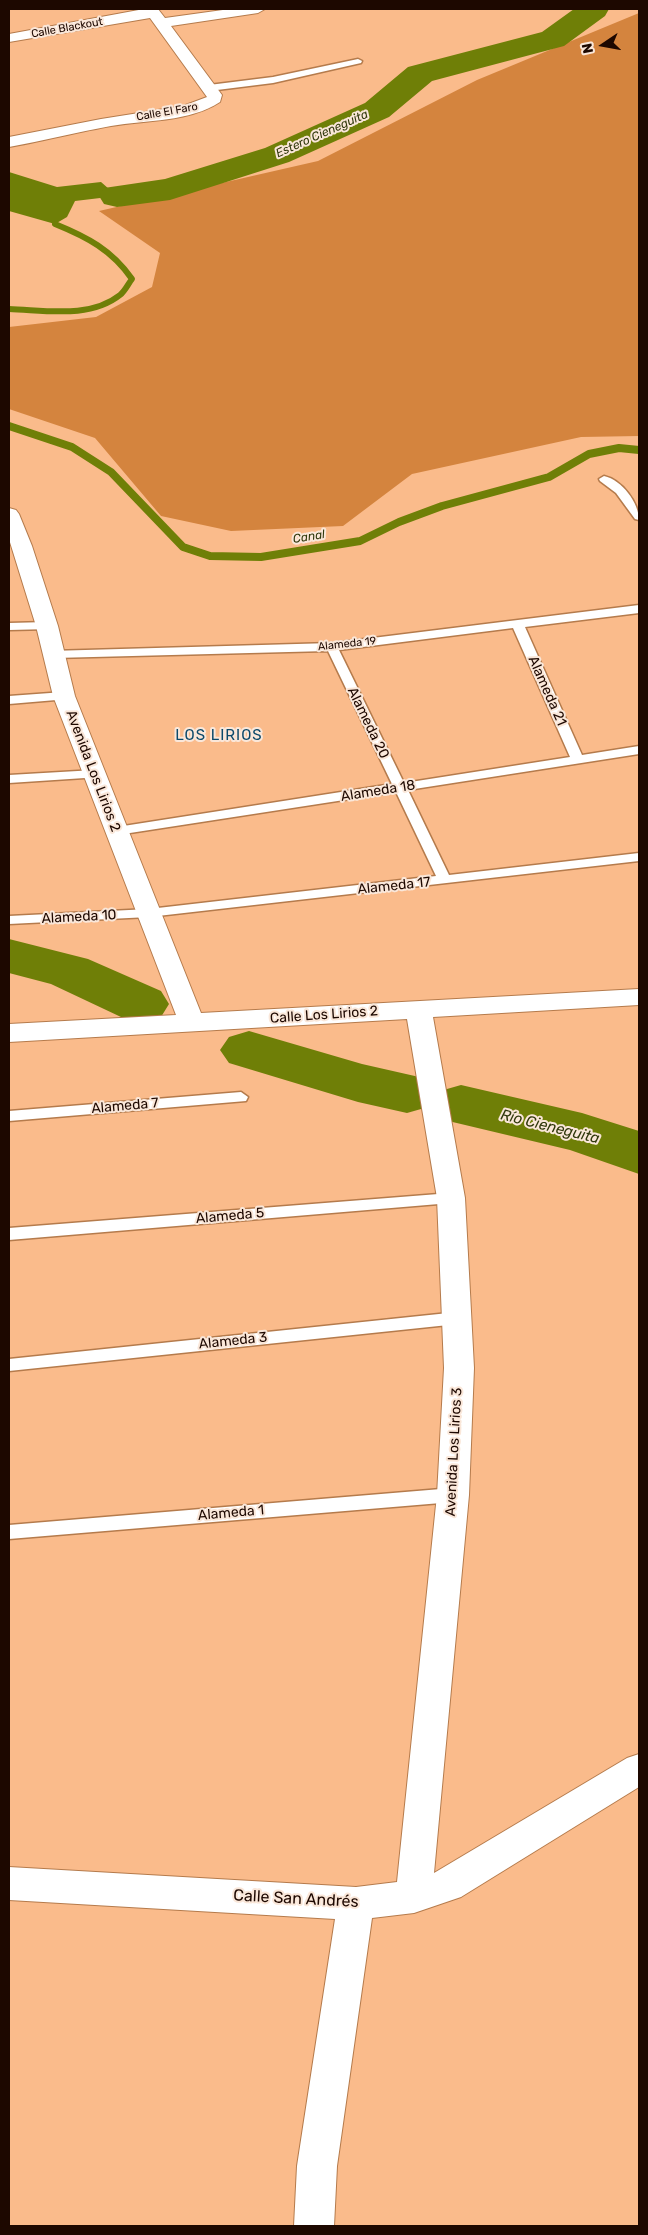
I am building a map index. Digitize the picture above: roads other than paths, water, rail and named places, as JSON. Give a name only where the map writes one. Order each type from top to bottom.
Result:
[{"type":"street","name":"Calle Blackout","points":[[9,38],[156,15],[258,9]]},
{"type":"street","name":"Calle El Faro","points":[[9,142],[203,106],[215,99],[156,15]]},
{"type":"street","name":"Avenida Los Lirios 2","points":[[9,514],[16,547],[47,626],[64,696],[192,1023]]},
{"type":"street","name":"Calle Los Lirios 2","points":[[9,1034],[639,997]]},
{"type":"street","name":"Avenida Los Lirios 3","points":[[414,1896],[453,1495],[459,1368],[451,1198],[418,1009]]},
{"type":"street","name":"Calle San Andrés","points":[[9,1883],[356,1904],[414,1896],[448,1885],[639,1769]]},
{"type":"street","points":[[314,2226],[317,2166],[356,1904]]},
{"type":"lane","points":[[209,88],[274,80],[358,61]]},
{"type":"lane","points":[[604,479],[620,491],[639,517]]},
{"type":"lane","name":"Alameda 19","points":[[54,654],[332,647],[639,609]]},
{"type":"lane","name":"Alameda 21","points":[[517,623],[577,759]]},
{"type":"lane","points":[[9,627],[47,626]]},
{"type":"lane","name":"Alameda 20","points":[[332,647],[445,880]]},
{"type":"lane","points":[[9,700],[64,696]]},
{"type":"lane","name":"Alameda 18","points":[[117,831],[639,750]]},
{"type":"lane","points":[[9,779],[96,774]]},
{"type":"lane","name":"Alameda 17","points":[[149,913],[639,857]]},
{"type":"lane","name":"Alameda 10","points":[[9,920],[149,913]]},
{"type":"lane","name":"Alameda 7","points":[[9,1116],[241,1097]]},
{"type":"lane","name":"Alameda 5","points":[[9,1234],[451,1198]]},
{"type":"lane","name":"Alameda 3","points":[[9,1365],[458,1318]]},
{"type":"lane","name":"Alameda 1","points":[[9,1532],[453,1495]]},
{"type":"waterway","name":"Estero Cieneguita","points":[[117,196],[170,189],[277,155],[377,110],[420,74],[553,39],[594,9]]},
{"type":"waterway","name":"Canal","points":[[9,309],[67,311],[95,307],[108,303],[120,295],[132,279],[107,252],[88,239],[55,224]]},
{"type":"waterway","name":"Canal","points":[[9,426],[72,447],[111,472],[183,547],[210,556],[261,557],[360,541],[399,522],[442,506],[549,477],[589,454],[619,448],[639,450]]},
{"type":"waterway","name":"Río Cieneguita","points":[[9,956],[69,971],[141,1004]]},
{"type":"waterway","name":"Río Cieneguita","points":[[249,1050],[358,1083],[407,1093]]},
{"type":"waterway","name":"Río Cieneguita","points":[[461,1105],[582,1133],[639,1153]]},
{"type":"district","name":"LOS LIRIOS","points":[[219,736]]}]
